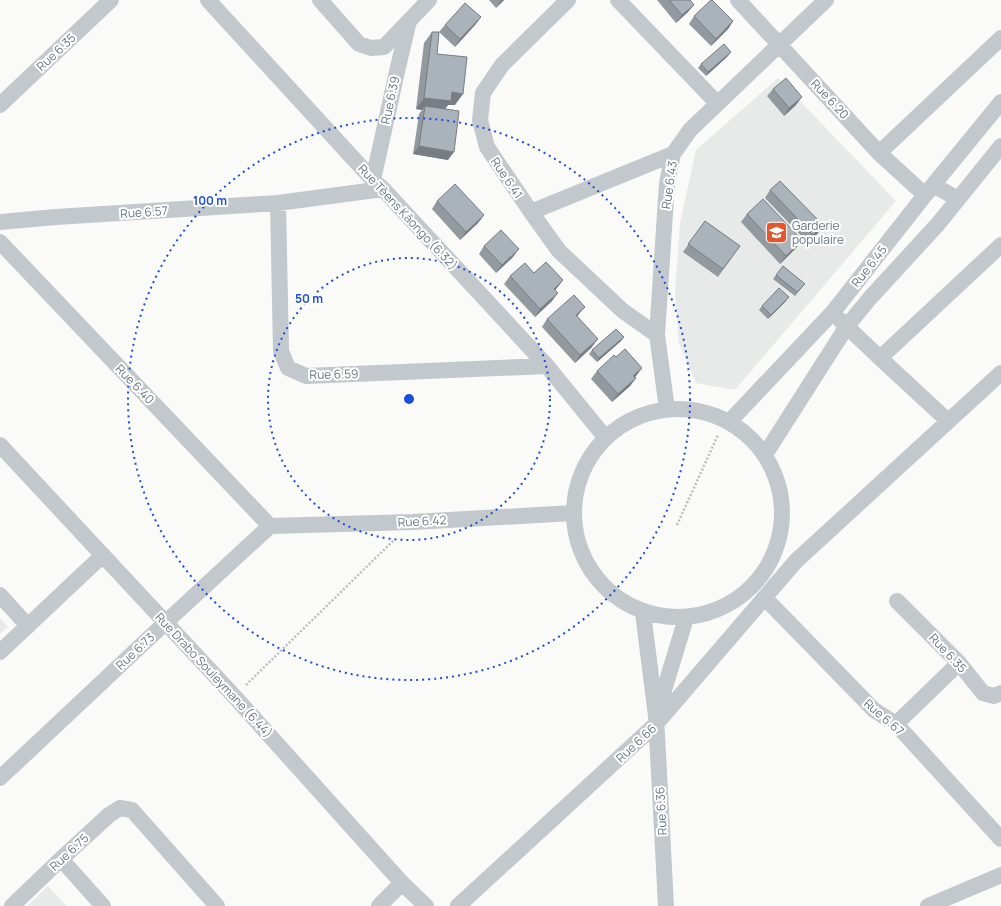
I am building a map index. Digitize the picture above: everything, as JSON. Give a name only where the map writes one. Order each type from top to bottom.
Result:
[{"type":"street","name":"Rue 6.35","points":[[0,105],[111,0]]},
{"type":"street","name":"Rue Têens Kâongo (6.32)","points":[[208,0],[547,366],[605,437]]},
{"type":"street","points":[[320,0],[359,44],[371,48],[384,47],[429,0]]},
{"type":"street","name":"Rue 6.41","points":[[568,0],[502,65],[483,93],[480,120],[487,147],[559,251],[623,311],[657,335]]},
{"type":"street","points":[[618,0],[717,104]]},
{"type":"street","name":"Rue 6.20","points":[[738,0],[879,153],[929,190],[958,199]]},
{"type":"street","name":"Rue 6.43","points":[[666,409],[657,335],[667,183],[673,154],[690,130],[826,0]]},
{"type":"street","name":"Rue 6.39","points":[[378,185],[398,67],[409,21]]},
{"type":"street","points":[[879,153],[1001,38]]},
{"type":"street","name":"Rue 6.45","points":[[727,421],[833,312],[929,190],[1001,102]]},
{"type":"street","name":"Rue 6.45","points":[[766,453],[847,326],[870,298],[938,224],[1001,146]]},
{"type":"street","points":[[531,212],[673,154]]},
{"type":"street","name":"Rue 6.57","points":[[0,222],[278,203],[378,185]]},
{"type":"street","name":"Rue 6.59","points":[[278,203],[281,351],[288,368],[306,376],[547,366]]},
{"type":"street","name":"Rue 6.40","points":[[0,242],[270,526]]},
{"type":"street","points":[[880,358],[1001,245]]},
{"type":"street","points":[[833,312],[948,422]]},
{"type":"street","name":"Rue 6.66","points":[[458,906],[656,720],[796,561],[1000,374]]},
{"type":"street","points":[[666,409],[697,410],[727,421],[766,453],[776,478],[783,515],[775,552],[766,571],[753,587],[732,604],[706,614],[686,618],[643,613],[620,601],[595,577],[579,547],[573,513],[577,485],[588,459],[605,437],[633,418],[666,409]]},
{"type":"street","name":"Rue Drabo Souleymane (6.44)","points":[[0,445],[234,696],[402,883],[426,906]]},
{"type":"street","name":"Rue 6.42","points":[[270,526],[414,522],[573,513]]},
{"type":"street","name":"Rue 6.73","points":[[0,778],[270,526]]},
{"type":"street","points":[[0,652],[103,555]]},
{"type":"street","points":[[0,595],[28,626]]},
{"type":"street","name":"Rue 6.67","points":[[765,598],[874,710],[896,724],[1001,839]]},
{"type":"street","name":"Rue 6.35","points":[[897,601],[959,663],[984,692],[994,696],[1001,693]]},
{"type":"street","name":"Rue 6.36","points":[[643,613],[656,720],[666,906]]},
{"type":"street","name":"Rue 6.36","points":[[656,720],[686,618]]},
{"type":"street","points":[[896,724],[959,663]]},
{"type":"street","name":"Rue 6.75","points":[[12,906],[109,816],[120,808],[132,810],[217,906]]},
{"type":"street","points":[[61,860],[103,906]]},
{"type":"street","points":[[928,906],[1001,875]]},
{"type":"street","points":[[379,906],[402,883]]},
{"type":"path","points":[[677,525],[727,421]]},
{"type":"path","points":[[234,696],[414,522]]},
{"type":"shaded area","points":[[778,78],[896,201],[735,390],[696,383],[679,343],[675,292],[680,223],[696,150]]},
{"type":"shaded area","points":[[0,618],[8,627],[0,634]]},
{"type":"shaded area","points":[[48,886],[67,906],[27,906]]},
{"type":"building","points":[[669,0],[690,0],[694,5],[682,15]]},
{"type":"building","points":[[711,0],[733,21],[716,39],[694,16]]},
{"type":"building","points":[[465,3],[481,17],[460,39],[445,25]]},
{"type":"building","points":[[432,32],[439,32],[437,54],[467,57],[463,94],[452,92],[451,101],[424,98]]},
{"type":"building","points":[[724,44],[731,52],[708,72],[701,64]]},
{"type":"building","points":[[786,78],[802,97],[789,108],[773,89]]},
{"type":"building","points":[[425,106],[459,111],[454,152],[419,146]]},
{"type":"building","points":[[780,181],[823,225],[813,235],[770,190]]},
{"type":"building","points":[[455,184],[484,215],[466,232],[437,201]]},
{"type":"building","points":[[763,199],[802,240],[786,256],[747,214]]},
{"type":"building","points":[[705,221],[740,246],[723,269],[688,244]]},
{"type":"building","points":[[501,230],[519,249],[502,265],[484,246]]},
{"type":"building","points":[[546,262],[563,280],[554,289],[558,293],[540,309],[510,276],[525,263],[534,273]]},
{"type":"building","points":[[783,266],[805,284],[797,292],[776,275]]},
{"type":"building","points":[[779,288],[789,297],[771,315],[762,306]]},
{"type":"building","points":[[574,295],[585,307],[576,315],[598,339],[580,355],[547,319]]},
{"type":"building","points":[[616,329],[624,337],[599,358],[592,350]]},
{"type":"building","points":[[625,349],[642,368],[633,376],[636,378],[618,394],[597,371],[614,355],[616,357]]},
{"type":"place","name":"Garderie populaire","points":[[776,232]]}]
